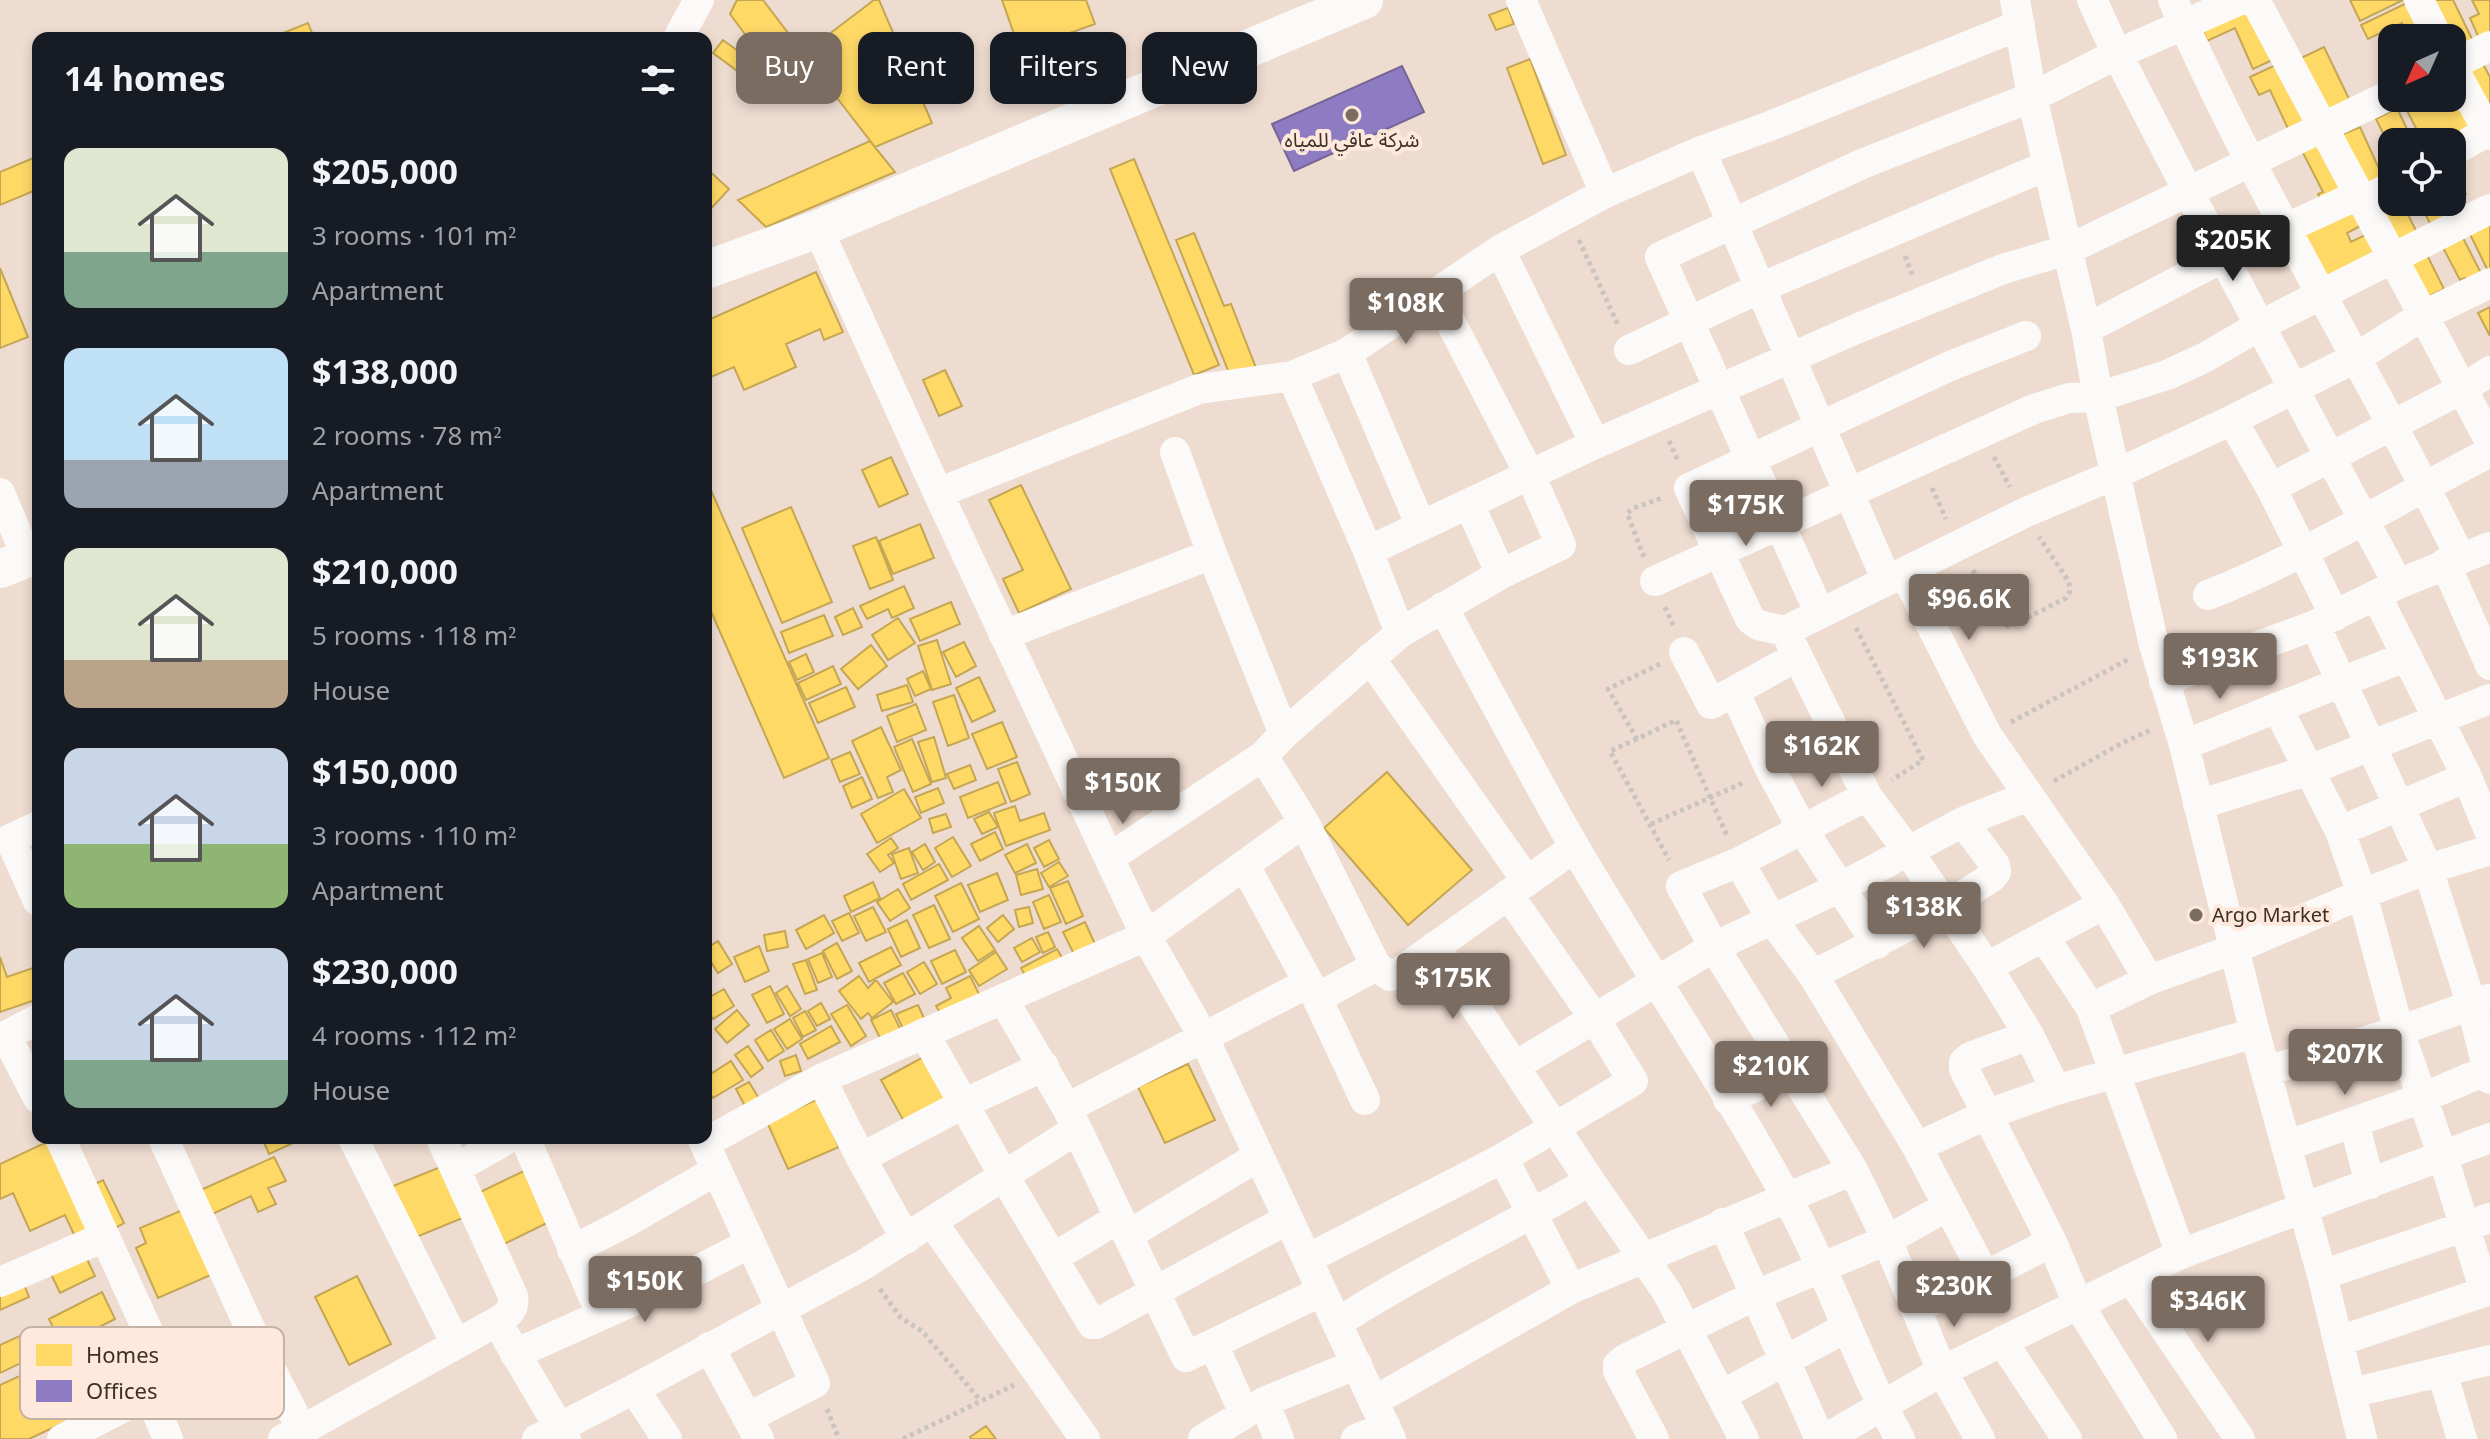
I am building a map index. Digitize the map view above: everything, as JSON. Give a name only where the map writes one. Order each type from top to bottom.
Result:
[{"type":"main road","points":[[712,268],[818,229],[1364,0]]},
{"type":"street","points":[[681,32],[699,0]]},
{"type":"street","points":[[1521,0],[1605,193]]},
{"type":"street","points":[[2092,0],[2189,193],[2364,518],[2407,656],[2439,719],[2476,779],[2490,833]]},
{"type":"street","points":[[1831,608],[1780,525],[1660,257],[1862,164],[2032,97],[2117,54],[2178,12],[2240,0]]},
{"type":"street","points":[[2255,0],[2490,442]]},
{"type":"street","points":[[2419,0],[2431,24]]},
{"type":"street","points":[[938,493],[1199,389],[1292,376],[1347,353],[1500,250],[1605,193],[1701,151],[1770,126],[2017,12],[2032,97],[2154,645],[2180,732],[2255,1033],[2322,1275],[2362,1439]]},
{"type":"street","points":[[2178,12],[2251,161],[2425,485],[2490,665]]},
{"type":"street","points":[[2466,59],[2490,46]]},
{"type":"street","points":[[2466,91],[2489,132],[2466,144]]},
{"type":"street","points":[[1368,551],[1595,444],[1791,358],[1990,274],[2067,250],[2378,101]]},
{"type":"street","points":[[1701,151],[1849,492],[1987,735],[2104,904],[2149,980]]},
{"type":"street","points":[[1629,350],[1760,288],[2048,165]]},
{"type":"street","points":[[2086,329],[2224,257],[2378,192]]},
{"type":"street","points":[[1655,581],[2034,409],[2069,398],[2098,397],[2192,364],[2261,325],[2490,209]]},
{"type":"street","points":[[818,229],[1146,936],[1203,1036],[1384,1422]]},
{"type":"street","points":[[1500,250],[1595,444]]},
{"type":"street","points":[[1684,652],[1711,704],[1734,691],[1831,608],[2024,513],[2232,420],[2357,357],[2424,315],[2490,283]]},
{"type":"street","points":[[1109,858],[1263,756],[1400,633],[1501,574],[1561,545],[1530,475],[1436,294]]},
{"type":"street","points":[[2026,336],[1950,366],[1689,488],[1750,619],[1791,644],[1867,796],[1987,967],[2029,1035],[2056,1090]]},
{"type":"street","points":[[1347,353],[1421,526]]},
{"type":"street","points":[[2271,488],[2462,389],[2490,371]]},
{"type":"street","points":[[1292,376],[1400,633]]},
{"type":"street","points":[[2232,420],[2304,552],[2342,682],[2428,869],[2480,1001],[2489,1073],[2286,1146]]},
{"type":"street","points":[[1175,452],[1284,734]]},
{"type":"street","points":[[2208,595],[2304,552],[2490,452]]},
{"type":"street","points":[[0,493],[22,560]]},
{"type":"street","points":[[1469,504],[1501,574]]},
{"type":"street","points":[[2164,681],[2325,620],[2452,560],[2490,547]]},
{"type":"street","points":[[1004,635],[1212,554]]},
{"type":"street","points":[[1443,607],[1575,847],[1786,1197],[1822,1267],[1882,1406],[1900,1439]]},
{"type":"street","points":[[2180,732],[2277,707],[2407,656]]},
{"type":"street","points":[[1307,1259],[1503,1158],[1633,1081],[1518,888],[1370,658]]},
{"type":"street","points":[[1734,691],[1770,769],[1803,830],[1877,944]]},
{"type":"street","points":[[2198,805],[2309,770],[2490,699]]},
{"type":"street","points":[[2277,707],[2340,831],[2362,894],[2399,1031],[2422,1098],[2443,1157],[2478,1222],[2488,1291],[2339,1341]]},
{"type":"street","points":[[1263,756],[1304,822],[1376,966],[1390,976],[1400,972],[1575,847]]},
{"type":"street","points":[[2340,831],[2476,779]]},
{"type":"street","points":[[1867,796],[1739,862],[1681,886],[1714,947],[1853,1170],[1887,1240],[1942,1371],[1980,1439]]},
{"type":"street","points":[[1515,1066],[1714,947],[1841,887],[1963,822],[2028,796]]},
{"type":"street","points":[[572,1250],[625,1223],[708,1150],[821,1079],[1146,936],[1304,822]]},
{"type":"street","points":[[1813,975],[1945,907],[1996,872],[1995,865],[1963,822]]},
{"type":"street","points":[[32,829],[5,841],[32,890]]},
{"type":"street","points":[[2091,1008],[2149,980],[2234,949],[2362,894],[2490,850]]},
{"type":"street","points":[[1739,862],[1773,921],[1813,975],[1917,1147],[1985,1276]]},
{"type":"street","points":[[1245,866],[1312,991],[1365,1100]]},
{"type":"street","points":[[1987,967],[2104,904]]},
{"type":"street","points":[[2044,937],[2091,1008],[2181,1254]]},
{"type":"street","points":[[1435,946],[1667,1292],[1744,1439]]},
{"type":"street","points":[[498,1321],[554,1435],[906,1239],[1004,1176],[1071,1119],[1203,1036],[1376,966]]},
{"type":"street","points":[[1003,999],[1044,1066],[1186,1357],[1322,1291]]},
{"type":"street","points":[[2266,1071],[2399,1031],[2480,1001]]},
{"type":"street","points":[[32,1022],[3,1038],[32,1088]]},
{"type":"street","points":[[924,1033],[1092,1324],[1288,1219]]},
{"type":"street","points":[[1917,1147],[1988,1114],[2056,1090],[2255,1033]]},
{"type":"street","points":[[2029,1035],[1964,1062],[1964,1069],[2052,1242],[2078,1304],[2162,1439]]},
{"type":"street","points":[[861,1158],[963,1104],[1044,1066]]},
{"type":"street","points":[[1728,1100],[1791,1069]]},
{"type":"street","points":[[821,1079],[906,1239]]},
{"type":"street","points":[[2354,1122],[2370,1184]]},
{"type":"street","points":[[1723,1223],[1822,1439],[1942,1371],[2181,1254],[2490,1138]]},
{"type":"street","points":[[63,1144],[104,1237],[138,1327]]},
{"type":"street","points":[[166,1144],[250,1327]]},
{"type":"street","points":[[356,1144],[456,1344]]},
{"type":"street","points":[[284,1412],[293,1434],[498,1321],[508,1314],[514,1304],[444,1144]]},
{"type":"street","points":[[455,1169],[499,1144]]},
{"type":"street","points":[[528,1144],[601,1314]]},
{"type":"street","points":[[708,1150],[815,1383],[753,1429],[709,1347]]},
{"type":"street","points":[[1053,1258],[1259,1156]]},
{"type":"street","points":[[1503,1158],[1571,1289]]},
{"type":"street","points":[[1356,1439],[1571,1289],[1853,1170]]},
{"type":"street","points":[[1337,1323],[1439,1262],[1531,1216],[1590,1181]]},
{"type":"street","points":[[1654,1439],[1620,1375],[1618,1365],[1625,1359],[1756,1295],[1887,1240],[1948,1206]]},
{"type":"street","points":[[932,1222],[1085,1439]]},
{"type":"street","points":[[2322,1275],[2478,1222]]},
{"type":"street","points":[[0,1282],[104,1237]]},
{"type":"street","points":[[1916,1308],[2052,1242]]},
{"type":"street","points":[[515,1354],[675,1282],[750,1243]]},
{"type":"street","points":[[2131,1279],[2240,1439]]},
{"type":"street","points":[[1722,1395],[1847,1327]]},
{"type":"street","points":[[2002,1341],[2067,1439]]},
{"type":"street","points":[[1213,1344],[1279,1439]]},
{"type":"street","points":[[2351,1393],[2490,1360]]},
{"type":"street","points":[[1209,1437],[1254,1407],[1357,1364]]},
{"type":"street","points":[[2442,1372],[2462,1439]]},
{"type":"street","points":[[634,1389],[667,1439]]},
{"type":"street","points":[[62,1439],[102,1419]]},
{"type":"street","points":[[165,1419],[168,1439]]},
{"type":"path","points":[[1566,213],[1629,350]]},
{"type":"path","points":[[1659,417],[1689,488]]},
{"type":"path","points":[[1831,608],[1923,760],[1867,796]]},
{"type":"path","points":[[1987,735],[2154,645]]},
{"type":"path","points":[[1637,739],[1608,689],[1684,652]]},
{"type":"path","points":[[1681,886],[1610,751],[1676,720],[1739,862]]},
{"type":"path","points":[[2028,796],[2124,742],[2180,732]]},
{"type":"path","points":[[1651,824],[1711,799],[1770,769]]},
{"type":"path","points":[[863,1265],[901,1318],[922,1331],[980,1400]]},
{"type":"path","points":[[908,1438],[980,1400],[1040,1374]]},
{"type":"building: Homes","points":[[737,0],[763,0],[787,32],[743,32],[730,14]]},
{"type":"building: Homes","points":[[874,0],[879,0],[893,32],[858,32],[858,104],[924,104],[932,123],[875,147],[842,104],[842,32],[832,32]]},
{"type":"building: Homes","points":[[1002,0],[1086,0],[1095,24],[1073,32],[1013,32]]},
{"type":"building: Homes","points":[[2350,0],[2403,0],[2360,21]]},
{"type":"building: Homes","points":[[2413,0],[2426,24],[2378,24],[2378,34],[2368,39],[2361,25]]},
{"type":"building: Homes","points":[[2426,0],[2453,0],[2465,24],[2442,24]]},
{"type":"building: Homes","points":[[2472,0],[2490,0],[2490,39],[2481,43],[2470,18],[2479,14]]},
{"type":"building: Homes","points":[[2254,2],[2279,57],[2253,69],[2235,28],[2207,41],[2201,26]]},
{"type":"building: Homes","points":[[1508,8],[1514,24],[1496,30],[1489,15]]},
{"type":"building: Homes","points":[[308,23],[312,32],[286,32]]},
{"type":"building: Homes","points":[[2466,27],[2477,49],[2466,52]]},
{"type":"building: Homes","points":[[723,40],[736,50],[736,70],[713,53]]},
{"type":"building: Homes","points":[[2324,47],[2352,105],[2329,116],[2301,58]]},
{"type":"building: Homes","points":[[2478,55],[2490,77],[2490,119],[2466,79],[2466,62]]},
{"type":"building: Homes","points":[[1530,59],[1566,155],[1543,164],[1507,68]]},
{"type":"building: Homes","points":[[2284,61],[2314,124],[2291,135],[2270,90],[2259,95],[2250,77]]},
{"type":"building: Homes","points":[[2466,109],[2479,128],[2466,135],[2466,128],[2416,128],[2408,112],[2466,112]]},
{"type":"building: Homes","points":[[2389,112],[2399,112],[2406,128],[2380,128],[2376,119]]},
{"type":"building: Homes","points":[[2360,127],[2378,166],[2378,190],[2367,195],[2341,135]]},
{"type":"building: Homes","points":[[2322,136],[2351,192],[2324,206],[2318,194],[2323,192],[2300,147]]},
{"type":"building: Homes","points":[[870,141],[895,172],[766,227],[738,200]]},
{"type":"building: Homes","points":[[32,159],[32,192],[0,205],[0,172]]},
{"type":"building: Homes","points":[[1134,159],[1219,365],[1194,375],[1110,169]]},
{"type":"building: Homes","points":[[712,173],[729,189],[712,207]]},
{"type":"building: Homes","points":[[2354,203],[2364,224],[2347,233],[2351,242],[2369,233],[2383,261],[2324,290],[2295,232]]},
{"type":"building: Homes","points":[[2490,214],[2490,275],[2466,226]]},
{"type":"building: Homes","points":[[2381,216],[2409,216],[2420,239],[2398,250]]},
{"type":"building: Homes","points":[[2426,216],[2454,216],[2458,223],[2436,235]]},
{"type":"building: Homes","points":[[2459,230],[2485,281],[2470,288],[2465,278],[2460,280],[2439,240]]},
{"type":"building: Homes","points":[[1194,233],[1224,306],[1231,304],[1256,368],[1231,378],[1176,240]]},
{"type":"building: Homes","points":[[2425,251],[2444,289],[2424,299],[2406,261]]},
{"type":"building: Homes","points":[[0,268],[28,337],[0,348]]},
{"type":"building: Homes","points":[[816,272],[843,332],[824,340],[820,329],[786,344],[796,367],[744,390],[734,367],[712,376],[712,318]]},
{"type":"building: Homes","points":[[2490,307],[2490,336],[2478,313]]},
{"type":"building: Homes","points":[[945,370],[962,406],[939,416],[923,380]]},
{"type":"building: Homes","points":[[891,457],[908,494],[879,507],[862,470]]},
{"type":"building: Homes","points":[[1021,485],[1071,589],[1019,613],[1003,579],[1023,570],[989,500]]},
{"type":"building: Homes","points":[[712,493],[829,758],[784,778],[712,614]]},
{"type":"building: Homes","points":[[791,507],[832,602],[782,623],[742,528]]},
{"type":"building: Homes","points":[[920,524],[934,558],[893,574],[879,541]]},
{"type":"building: Homes","points":[[876,537],[893,580],[870,589],[853,546]]},
{"type":"building: Homes","points":[[904,586],[914,608],[892,618],[888,609],[867,619],[860,606]]},
{"type":"building: Homes","points":[[951,602],[960,624],[920,641],[910,619]]},
{"type":"building: Homes","points":[[853,608],[862,627],[843,635],[835,617]]},
{"type":"building: Homes","points":[[824,615],[833,636],[789,653],[781,632]]},
{"type":"building: Homes","points":[[898,618],[915,643],[888,660],[872,635]]},
{"type":"building: Homes","points":[[937,640],[951,684],[932,690],[918,646]]},
{"type":"building: Homes","points":[[964,642],[976,666],[956,677],[943,652]]},
{"type":"building: Homes","points":[[871,645],[887,666],[858,689],[841,669]]},
{"type":"building: Homes","points":[[806,654],[814,672],[797,680],[789,662]]},
{"type":"building: Homes","points":[[833,666],[841,684],[806,700],[798,683]]},
{"type":"building: Homes","points":[[923,671],[931,689],[915,696],[907,679]]},
{"type":"building: Homes","points":[[979,677],[995,711],[972,722],[956,688]]},
{"type":"building: Homes","points":[[907,685],[913,702],[882,711],[877,695]]},
{"type":"building: Homes","points":[[846,687],[855,707],[818,723],[809,703]]},
{"type":"building: Homes","points":[[954,695],[969,738],[948,746],[933,702]]},
{"type":"building: Homes","points":[[916,704],[926,730],[897,742],[887,716]]},
{"type":"building: Homes","points":[[1002,722],[1017,757],[987,769],[972,734]]},
{"type":"building: Homes","points":[[881,727],[901,770],[887,777],[893,792],[878,798],[852,741]]},
{"type":"building: Homes","points":[[934,737],[946,778],[932,782],[918,742]]},
{"type":"building: Homes","points":[[912,739],[931,784],[913,792],[894,747]]},
{"type":"building: Homes","points":[[850,752],[860,774],[840,782],[831,760]]},
{"type":"building: Homes","points":[[1017,762],[1030,794],[1011,802],[998,769]]},
{"type":"building: Homes","points":[[970,765],[976,780],[954,789],[947,774]]},
{"type":"building: Homes","points":[[1387,772],[1472,870],[1408,925],[1324,828]]},
{"type":"building: Homes","points":[[862,777],[872,799],[852,808],[843,786]]},
{"type":"building: Homes","points":[[998,782],[1006,803],[968,818],[960,797]]},
{"type":"building: Homes","points":[[938,788],[944,803],[921,813],[915,797]]},
{"type":"building: Homes","points":[[904,789],[921,818],[877,843],[861,814]]},
{"type":"building: Homes","points":[[1015,806],[1020,821],[1044,813],[1050,830],[1006,846],[994,813]]},
{"type":"building: Homes","points":[[989,812],[998,827],[982,834],[974,819]]},
{"type":"building: Homes","points":[[946,814],[951,827],[933,833],[929,819]]},
{"type":"building: Homes","points":[[995,832],[1003,849],[980,861],[971,844]]},
{"type":"building: Homes","points":[[953,837],[971,866],[952,877],[935,848]]},
{"type":"building: Homes","points":[[891,838],[898,848],[888,855],[894,863],[880,872],[867,854]]},
{"type":"building: Homes","points":[[1049,840],[1059,859],[1044,867],[1034,848]]},
{"type":"building: Homes","points":[[925,844],[935,862],[923,870],[912,852]]},
{"type":"building: Homes","points":[[1027,844],[1036,863],[1015,873],[1005,855]]},
{"type":"building: Homes","points":[[909,848],[918,873],[901,879],[892,854]]},
{"type":"building: Homes","points":[[1059,862],[1068,876],[1049,887],[1041,873]]},
{"type":"building: Homes","points":[[939,864],[948,880],[911,900],[903,884]]},
{"type":"building: Homes","points":[[1037,869],[1043,889],[1021,895],[1016,875]]},
{"type":"building: Homes","points":[[997,873],[1008,900],[980,912],[968,885]]},
{"type":"building: Homes","points":[[1068,881],[1083,916],[1066,924],[1050,888]]},
{"type":"building: Homes","points":[[873,882],[880,898],[851,912],[844,896]]},
{"type":"building: Homes","points":[[961,883],[979,919],[953,932],[935,896]]},
{"type":"building: Homes","points":[[898,889],[910,908],[890,921],[877,902]]},
{"type":"building: Homes","points":[[1049,895],[1061,922],[1044,929],[1033,902]]},
{"type":"building: Homes","points":[[934,905],[950,939],[929,948],[913,915]]},
{"type":"building: Homes","points":[[873,907],[886,932],[866,941],[854,916]]},
{"type":"building: Homes","points":[[1029,907],[1033,923],[1019,927],[1015,910]]},
{"type":"building: Homes","points":[[849,913],[859,933],[842,941],[832,921]]},
{"type":"building: Homes","points":[[824,915],[834,933],[806,949],[796,930]]},
{"type":"building: Homes","points":[[1003,915],[1014,929],[998,942],[987,928]]},
{"type":"building: Homes","points":[[907,920],[920,948],[901,957],[888,929]]},
{"type":"building: Homes","points":[[1085,922],[1099,953],[1078,962],[1063,932]]},
{"type":"building: Homes","points":[[979,926],[995,950],[978,961],[962,938]]},
{"type":"building: Homes","points":[[785,931],[788,947],[767,951],[764,935]]},
{"type":"building: Homes","points":[[1048,932],[1055,947],[1043,953],[1036,937]]},
{"type":"building: Homes","points":[[1032,938],[1040,952],[1022,962],[1014,948]]},
{"type":"building: Homes","points":[[718,941],[732,964],[718,973],[712,964],[712,945]]},
{"type":"building: Homes","points":[[837,943],[852,971],[837,979],[823,951]]},
{"type":"building: Homes","points":[[759,946],[769,971],[745,982],[734,957]]},
{"type":"building: Homes","points":[[891,947],[901,965],[869,982],[859,963]]},
{"type":"building: Homes","points":[[1057,949],[1067,966],[1031,986],[1021,968]]},
{"type":"building: Homes","points":[[955,950],[966,972],[942,984],[931,961]]},
{"type":"building: Homes","points":[[996,952],[1007,969],[979,986],[969,970]]},
{"type":"building: Homes","points":[[822,953],[832,977],[818,983],[808,959]]},
{"type":"building: Homes","points":[[0,957],[7,977],[32,968],[32,1001],[0,1012]]},
{"type":"building: Homes","points":[[806,960],[817,990],[805,994],[793,964]]},
{"type":"building: Homes","points":[[924,962],[937,984],[920,994],[907,972]]},
{"type":"building: Homes","points":[[903,973],[915,994],[896,1004],[884,983]]},
{"type":"building: Homes","points":[[859,976],[868,988],[876,980],[893,1002],[872,1018],[868,1013],[861,1019],[839,991]]},
{"type":"building: Homes","points":[[970,976],[983,1002],[945,1021],[936,1006],[951,998],[946,988]]},
{"type":"building: Homes","points":[[770,986],[784,1014],[767,1023],[752,995]]},
{"type":"building: Homes","points":[[787,986],[801,1009],[790,1016],[776,993]]},
{"type":"building: Homes","points":[[724,989],[734,1006],[713,1019],[712,996]]},
{"type":"building: Homes","points":[[821,1003],[830,1019],[817,1026],[808,1011]]},
{"type":"building: Homes","points":[[847,1005],[866,1036],[851,1046],[831,1014]]},
{"type":"building: Homes","points":[[918,1005],[928,1027],[907,1037],[896,1014]]},
{"type":"building: Homes","points":[[737,1010],[749,1025],[727,1043],[715,1029]]},
{"type":"building: Homes","points":[[891,1010],[904,1037],[884,1046],[871,1020]]},
{"type":"building: Homes","points":[[805,1011],[816,1030],[803,1037],[793,1018]]},
{"type":"building: Homes","points":[[790,1019],[802,1039],[787,1049],[774,1029]]},
{"type":"building: Homes","points":[[831,1026],[840,1042],[808,1059],[800,1044]]},
{"type":"building: Homes","points":[[771,1030],[784,1051],[768,1061],[755,1040]]},
{"type":"building: Homes","points":[[748,1046],[763,1068],[751,1077],[735,1055]]},
{"type":"building: Homes","points":[[929,1054],[953,1099],[906,1125],[881,1080]]},
{"type":"building: Homes","points":[[796,1055],[801,1071],[785,1076],[780,1061]]},
{"type":"building: Homes","points":[[731,1061],[743,1080],[713,1098],[712,1073]]},
{"type":"building: Homes","points":[[1188,1064],[1215,1120],[1165,1143],[1138,1087]]},
{"type":"building: Homes","points":[[749,1082],[761,1102],[747,1110],[736,1089]]},
{"type":"building: Homes","points":[[818,1099],[839,1147],[788,1169],[767,1122]]},
{"type":"building: Homes","points":[[42,1144],[53,1144],[93,1231],[76,1239],[65,1215],[30,1231],[13,1193],[0,1199],[0,1164]]},
{"type":"building: Homes","points":[[265,1144],[291,1144],[269,1154]]},
{"type":"building: Homes","points":[[274,1157],[286,1181],[268,1188],[276,1204],[258,1212],[251,1196],[206,1217],[194,1193]]},
{"type":"building: Homes","points":[[443,1166],[465,1217],[414,1238],[393,1186]]},
{"type":"building: Homes","points":[[526,1170],[551,1221],[500,1246],[474,1195]]},
{"type":"building: Homes","points":[[103,1180],[124,1223],[106,1233],[85,1189]]},
{"type":"building: Homes","points":[[185,1209],[213,1274],[158,1298],[136,1248],[146,1243],[140,1228]]},
{"type":"building: Homes","points":[[85,1255],[95,1276],[60,1293],[50,1272]]},
{"type":"building: Homes","points":[[357,1276],[391,1344],[349,1365],[315,1297]]},
{"type":"building: Homes","points":[[22,1279],[29,1297],[0,1310],[0,1288]]},
{"type":"building: Homes","points":[[102,1292],[115,1319],[99,1327],[53,1327],[49,1319]]},
{"type":"building: Homes","points":[[20,1336],[20,1363],[0,1373],[0,1345]]},
{"type":"building: Homes","points":[[20,1376],[20,1419],[72,1419],[29,1439],[0,1439],[0,1385]]},
{"type":"building: Homes","points":[[986,1426],[996,1439],[971,1439],[970,1437]]},
{"type":"building: Offices","points":[[1402,66],[1424,112],[1294,171],[1272,124]]},
{"type":"place","name":"شركة عافي للمياه","points":[[1352,115]]},
{"type":"place","name":"Argo Market","points":[[2196,915]]}]
